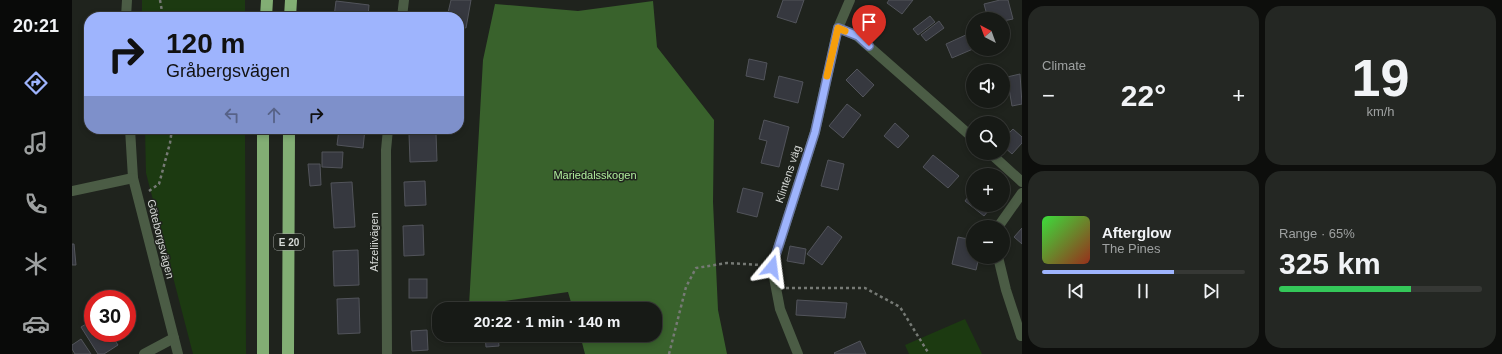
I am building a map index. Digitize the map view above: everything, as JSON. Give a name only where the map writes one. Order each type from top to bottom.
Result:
[{"type":"highway","points":[[266,12],[267,0]]},
{"type":"highway","points":[[290,12],[291,0]]},
{"type":"highway","name":"E 20","points":[[263,134],[263,354]]},
{"type":"highway","name":"E 20","points":[[288,354],[289,134]]},
{"type":"street","points":[[126,12],[127,0]]},
{"type":"street","points":[[403,12],[404,0]]},
{"type":"street","name":"Klintens väg","points":[[798,354],[780,309],[772,267],[815,132],[838,28],[850,0]]},
{"type":"street","points":[[838,28],[858,36],[966,132]]},
{"type":"street","name":"Göteborgsvägen","points":[[130,134],[133,178],[178,354]]},
{"type":"street","name":"Afzeliivägen","points":[[387,354],[386,150],[388,134]]},
{"type":"street","points":[[998,160],[1022,182]]},
{"type":"street","points":[[72,191],[133,178]]},
{"type":"street","points":[[1003,220],[1022,192]]},
{"type":"street","points":[[1000,264],[1006,290],[1021,336]]},
{"type":"street","points":[[144,354],[174,338]]},
{"type":"path","points":[[160,0],[162,12]]},
{"type":"path","points":[[669,354],[686,287],[696,268],[727,263],[755,264],[772,267]]},
{"type":"path","points":[[776,288],[865,288],[900,307],[929,354]]},
{"type":"green space","points":[[142,0],[245,0],[245,12],[142,12]]},
{"type":"green space","name":"Mariedalsskogen","points":[[653,1],[657,47],[714,120],[713,202],[718,310],[727,354],[585,354],[582,342],[662,342],[662,302],[571,302],[568,292],[497,302],[469,302],[483,60],[495,4],[578,11]]},
{"type":"green space","points":[[145,134],[245,134],[246,354],[193,354],[146,173]]},
{"type":"green space","points":[[965,319],[982,354],[909,354],[905,345]]},
{"type":"building","points":[[451,0],[471,0],[466,28],[464,27],[464,12],[448,12]]},
{"type":"building","points":[[783,0],[804,0],[796,23],[777,17]]},
{"type":"building","points":[[889,0],[913,0],[902,14],[887,3]]},
{"type":"building","points":[[1000,0],[1008,0],[1013,19],[1010,20],[1010,12],[986,12],[984,4]]},
{"type":"building","points":[[336,1],[369,5],[368,12],[335,12]]},
{"type":"building","points":[[930,16],[935,22],[918,35],[913,29]]},
{"type":"building","points":[[939,21],[944,28],[926,41],[921,35]]},
{"type":"building","points":[[966,35],[966,52],[952,58],[946,44]]},
{"type":"building","points":[[749,59],[767,63],[764,80],[746,76]]},
{"type":"building","points":[[857,69],[874,85],[863,97],[846,80]]},
{"type":"building","points":[[1020,74],[1022,104],[1012,106],[1010,94],[1010,76]]},
{"type":"building","points":[[779,76],[803,82],[798,103],[774,97]]},
{"type":"building","points":[[847,104],[861,115],[843,138],[829,126]]},
{"type":"building","points":[[764,120],[789,127],[779,167],[761,163],[767,141],[759,139]]},
{"type":"building","points":[[895,123],[909,136],[898,148],[884,136]]},
{"type":"building","points":[[1013,129],[1022,137],[1022,143],[1012,154],[1010,152],[1010,132]]},
{"type":"building","points":[[338,134],[364,134],[363,148],[337,145]]},
{"type":"building","points":[[409,134],[436,134],[437,161],[410,162]]},
{"type":"building","points":[[322,152],[343,152],[342,168],[322,167]]},
{"type":"building","points":[[933,155],[959,176],[948,188],[923,167]]},
{"type":"building","points":[[828,160],[844,164],[838,190],[821,186]]},
{"type":"building","points":[[308,164],[320,164],[321,185],[310,186]]},
{"type":"building","points":[[425,181],[426,205],[405,206],[404,182]]},
{"type":"building","points":[[352,182],[355,227],[334,228],[331,183]]},
{"type":"building","points":[[743,188],[763,193],[757,217],[737,212]]},
{"type":"building","points":[[979,212],[987,212],[984,216]]},
{"type":"building","points":[[423,225],[424,255],[404,256],[403,226]]},
{"type":"building","points":[[828,226],[842,237],[822,265],[807,254]]},
{"type":"building","points":[[1022,228],[1022,244],[1014,237]]},
{"type":"building","points":[[958,237],[966,239],[966,264],[977,264],[976,270],[952,264]]},
{"type":"building","points":[[72,244],[74,244],[76,265],[72,265]]},
{"type":"building","points":[[790,246],[806,249],[804,264],[787,261]]},
{"type":"building","points":[[358,250],[359,285],[334,286],[333,251]]},
{"type":"building","points":[[409,279],[427,279],[427,298],[409,298]]},
{"type":"building","points":[[359,298],[360,333],[338,334],[337,299]]},
{"type":"building","points":[[797,300],[847,303],[845,318],[796,315]]},
{"type":"building","points":[[427,330],[428,350],[412,351],[411,331]]},
{"type":"building","points":[[81,339],[91,354],[75,354],[72,349],[72,345]]},
{"type":"building","points":[[860,341],[866,354],[834,353]]},
{"type":"building","points":[[90,342],[116,342],[118,345],[104,354],[98,354]]},
{"type":"building","points":[[486,342],[499,342],[499,346],[486,347]]},
{"type":"slow traffic","points":[[827,76],[838,28],[845,31]]},
{"type":"route","points":[[772,267],[789,208],[815,132],[838,28],[858,36],[869,46]]}]
